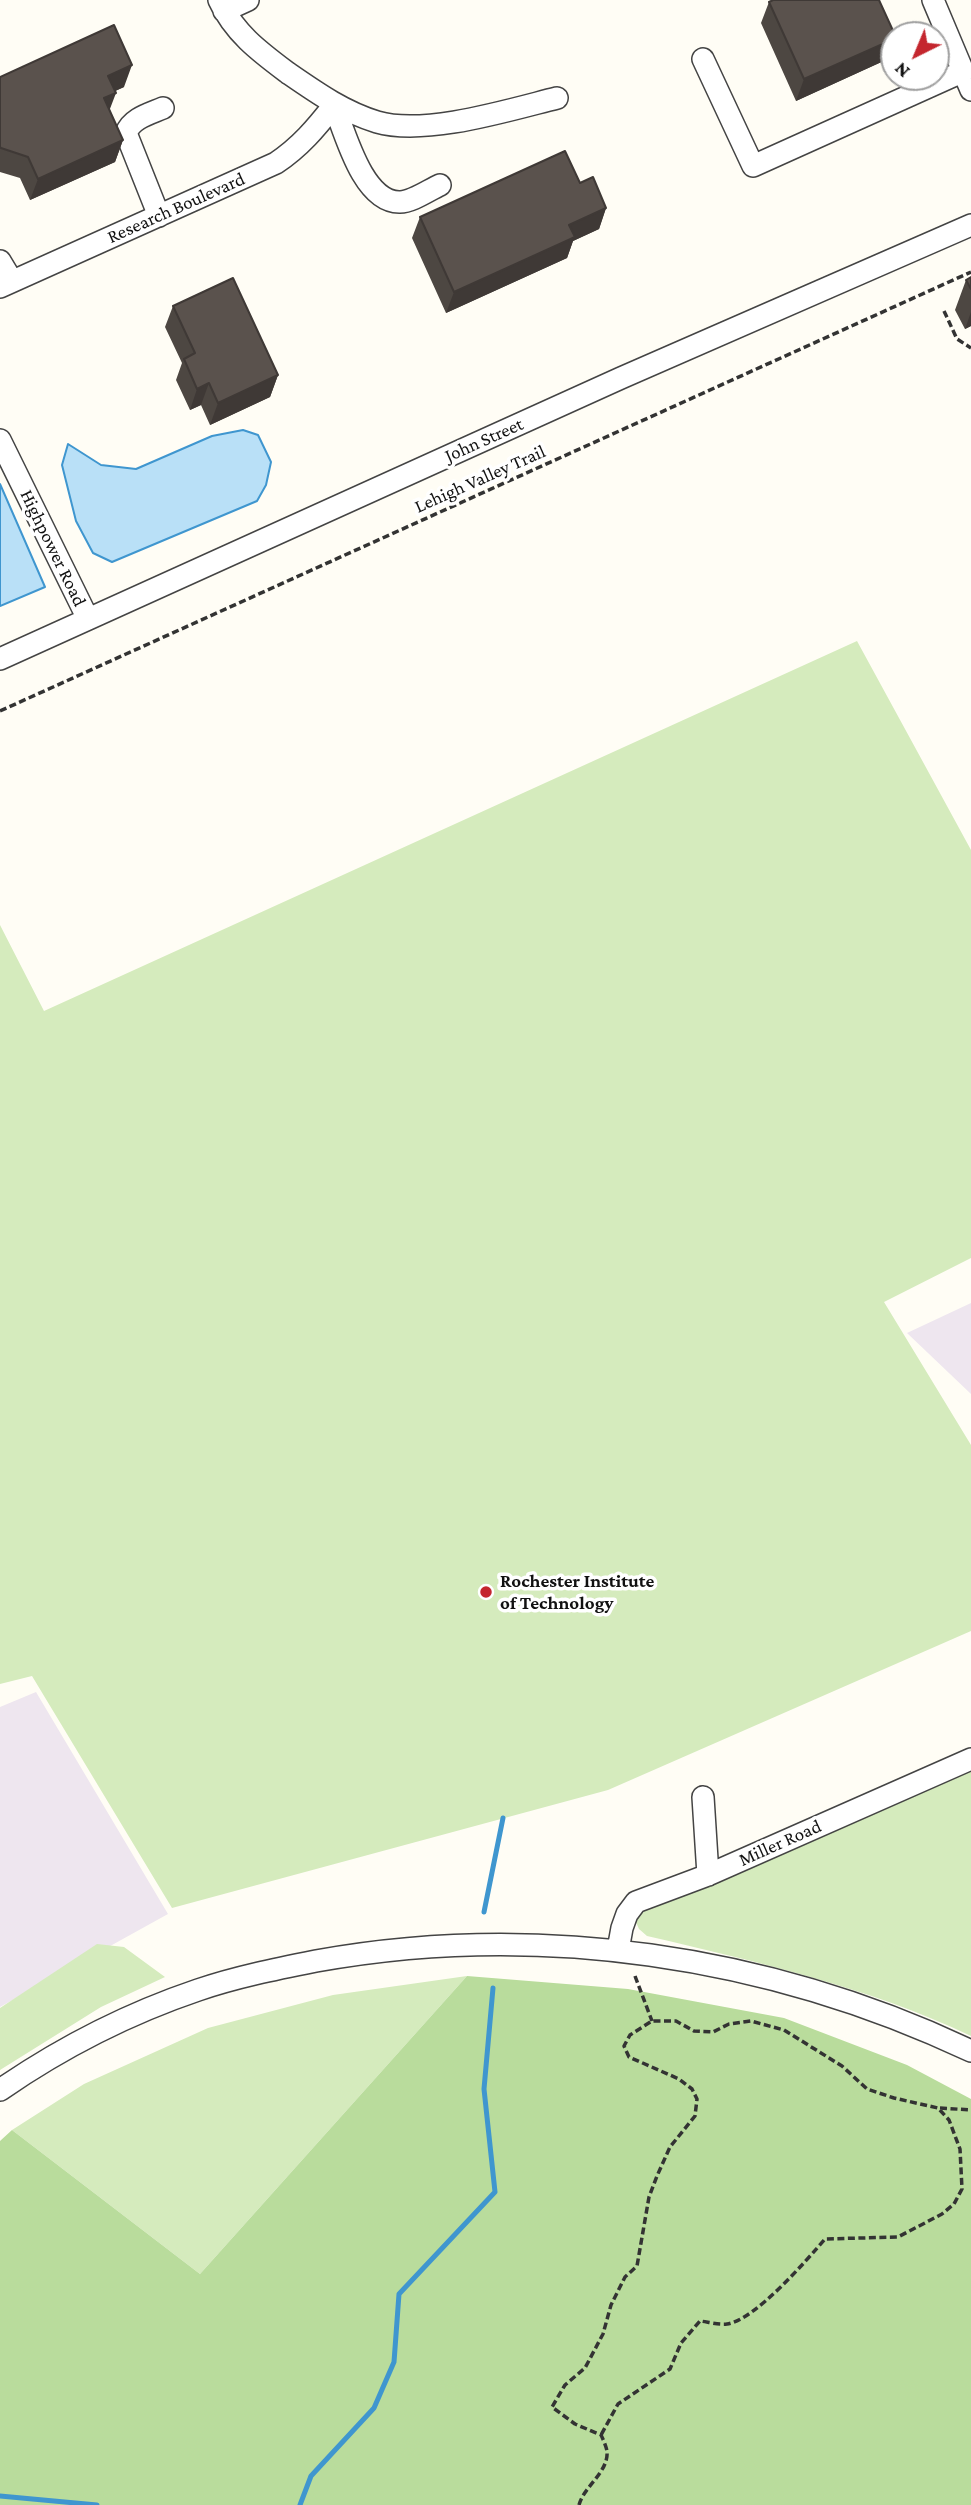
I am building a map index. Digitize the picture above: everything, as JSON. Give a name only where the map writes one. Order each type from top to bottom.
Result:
[{"type":"street","points":[[248,0],[222,5],[237,31],[258,52],[334,105],[379,123],[426,126],[484,116],[557,98]]},
{"type":"street","points":[[703,59],[753,166],[968,81],[933,0]]},
{"type":"street","points":[[334,105],[358,165],[371,188],[380,197],[402,202],[440,186]]},
{"type":"street","name":"Research Boulevard","points":[[6,284],[276,163],[303,143],[334,105]]},
{"type":"street","points":[[159,216],[126,133],[138,118],[163,108]]},
{"type":"street","name":"John Street","points":[[0,659],[609,384],[971,225]]},
{"type":"street","points":[[0,261],[6,284]]},
{"type":"street","name":"Highpower Road","points":[[0,440],[88,619]]},
{"type":"street","name":"Miller Road","points":[[618,1950],[624,1921],[636,1902],[708,1875],[971,1759]]},
{"type":"street","points":[[703,1797],[708,1875]]},
{"type":"street","points":[[0,2090],[30,2070],[113,2024],[198,1990],[276,1969],[356,1954],[463,1945],[543,1945],[618,1950],[729,1969],[869,2007],[971,2051]]},
{"type":"path","name":"Lehigh Valley Trail","points":[[0,712],[971,272]]},
{"type":"path","points":[[944,311],[957,339],[971,348]]},
{"type":"path","points":[[635,1976],[652,2021]]},
{"type":"path","points":[[579,2505],[605,2463],[607,2451],[601,2435],[575,2424],[552,2407],[565,2385],[585,2368],[603,2334],[611,2305],[625,2277],[637,2266],[649,2197],[670,2147],[695,2116],[697,2099],[692,2089],[679,2079],[629,2057],[624,2046],[630,2035],[652,2021],[676,2021],[694,2031],[713,2032],[729,2024],[751,2021],[784,2030],[842,2066],[867,2089],[938,2108],[971,2110]]},
{"type":"path","points":[[601,2435],[618,2404],[670,2369],[681,2343],[700,2321],[727,2324],[750,2315],[769,2300],[825,2239],[898,2237],[942,2214],[954,2204],[962,2189],[960,2149],[949,2120],[938,2108]]},
{"type":"shaded area","points":[[971,1303],[971,1394],[907,1333]]},
{"type":"shaded area","points":[[36,1692],[168,1914],[0,2007],[0,1707]]},
{"type":"green space","points":[[857,641],[971,850],[971,1258],[884,1302],[971,1445],[971,1631],[608,1790],[172,1908],[32,1676],[0,1684],[0,925],[44,1011]]},
{"type":"green space","points":[[971,1766],[971,2036],[893,2003],[812,1977],[647,1936],[639,1929],[635,1920],[646,1909]]},
{"type":"green space","points":[[97,1944],[124,1947],[165,1977],[101,2007],[0,2070],[0,2008]]},
{"type":"green space","points":[[467,1976],[200,2274],[12,2130],[84,2084],[208,2028],[333,1995]]},
{"type":"green space","points":[[467,1976],[628,1989],[784,2018],[907,2065],[971,2099],[971,2505],[0,2505],[0,2141],[12,2130],[200,2274]]},
{"type":"water","points":[[243,430],[258,435],[271,462],[266,485],[257,501],[112,562],[93,553],[76,521],[62,465],[68,444],[101,465],[136,469],[212,436]]},
{"type":"water","points":[[0,484],[45,587],[0,606]]},
{"type":"building","points":[[879,0],[889,21],[880,21],[880,45],[804,79],[769,2]]},
{"type":"building","points":[[114,25],[132,65],[108,76],[116,93],[104,98],[123,140],[38,179],[28,157],[0,147],[0,77]]},
{"type":"building","points":[[565,151],[580,183],[593,177],[606,208],[569,225],[575,237],[454,292],[420,217]]},
{"type":"building","points":[[233,278],[278,375],[218,403],[209,383],[197,389],[184,359],[195,353],[173,306]]},
{"type":"waterway","points":[[484,1912],[503,1818]]},
{"type":"waterway","points":[[300,2505],[311,2476],[374,2408],[394,2362],[399,2294],[495,2192],[484,2089],[493,1988]]},
{"type":"waterway","points":[[0,2496],[97,2505]]},
{"type":"place","name":"Rochester Institute of Technology","points":[[486,1592]]}]
